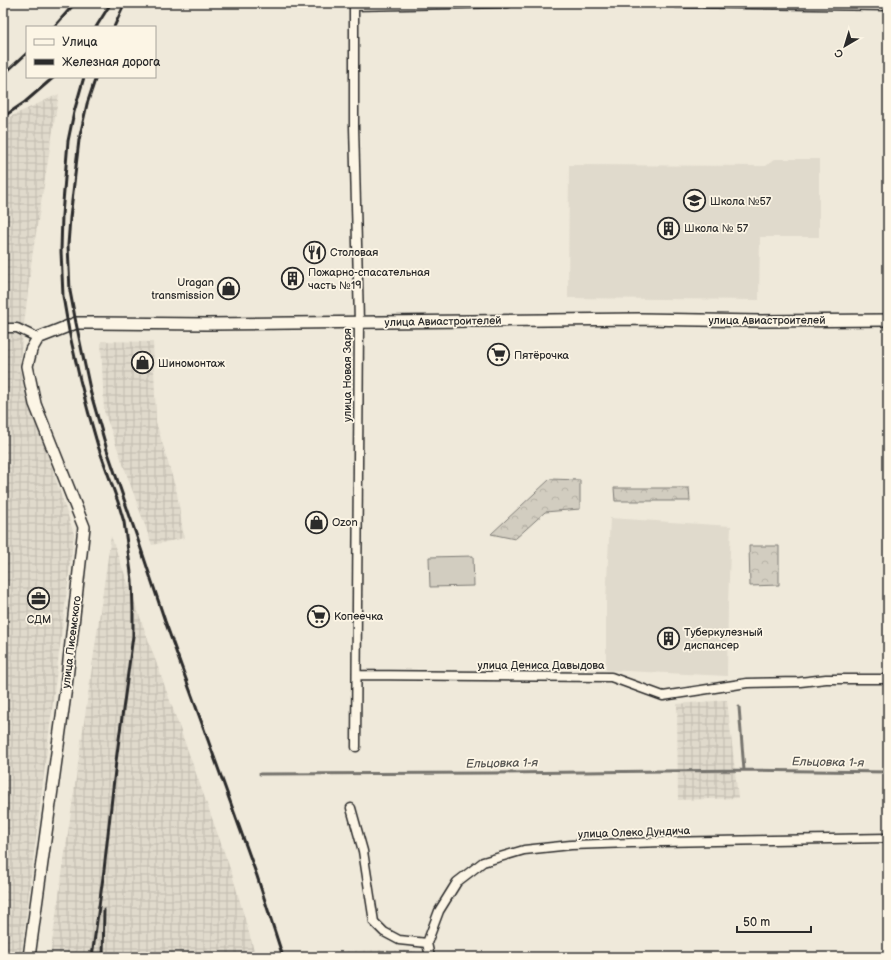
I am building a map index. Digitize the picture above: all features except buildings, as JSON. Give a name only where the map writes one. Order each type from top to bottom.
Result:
[{"type":"street","points":[[354,4],[508,3]]},
{"type":"street","points":[[676,3],[888,6]]},
{"type":"street","name":"улица Новая Заря","points":[[354,4],[354,141],[359,322],[356,747]]},
{"type":"street","name":"улица Авиастроителей","points":[[38,338],[76,323],[206,324],[640,319],[760,321],[888,320]]},
{"type":"street","points":[[3,328],[17,328],[38,338]]},
{"type":"street","name":"улица Писемского","points":[[29,957],[66,687],[84,527],[35,404],[28,366],[31,350],[38,338]]},
{"type":"street","name":"улица Дениса Давыдова","points":[[356,675],[611,677],[663,696],[746,683],[800,682],[826,679],[888,679]]},
{"type":"street","points":[[351,808],[364,851],[374,922],[384,932],[399,940],[428,943],[430,957]]},
{"type":"street","name":"улица Олеко Дундича","points":[[428,943],[438,911],[457,882],[483,862],[524,850],[571,845],[662,842],[888,838]]},
{"type":"shaded area","points":[[59,94],[32,257],[19,368],[74,534],[21,957],[3,957],[3,120]]},
{"type":"shaded area","name":"Школа №57","points":[[775,159],[819,159],[819,237],[760,237],[759,300],[568,298],[569,165],[766,166]]},
{"type":"shaded area","points":[[101,341],[153,342],[156,422],[177,493],[184,538],[152,545],[104,411]]},
{"type":"shaded area","points":[[610,518],[731,526],[727,676],[606,670],[606,601]]},
{"type":"shaded area","points":[[111,536],[232,874],[256,957],[50,957]]},
{"type":"shaded area","points":[[727,700],[738,798],[678,800],[677,704]]},
{"type":"shaded area","points":[[379,950],[416,951],[418,957],[317,957],[321,952]]},
{"type":"green space","points":[[550,479],[580,480],[580,509],[545,512],[515,539],[491,534]]},
{"type":"green space","points":[[614,488],[689,488],[690,501],[615,501]]},
{"type":"green space","points":[[749,546],[779,546],[779,585],[750,586]]},
{"type":"green space","points":[[473,556],[474,586],[430,587],[429,557]]},
{"type":"waterway","name":"Ельцовка 1-я","points":[[739,707],[744,770],[888,772]]},
{"type":"waterway","name":"Ельцовка 1-я","points":[[260,774],[744,770]]},
{"type":"railway","points":[[55,26],[75,3]]},
{"type":"railway","points":[[97,26],[111,3]]},
{"type":"railway","points":[[114,26],[125,3]]},
{"type":"railway","points":[[3,75],[26,54]]},
{"type":"railway","points":[[3,117],[25,102],[53,78]]},
{"type":"railway","points":[[84,78],[68,141],[62,215],[61,251],[63,296],[69,331],[88,411],[98,446],[124,522],[132,580],[133,609],[133,636],[92,957]]},
{"type":"railway","points":[[96,78],[87,104],[79,140],[68,245],[70,291],[91,394],[107,450],[165,621],[257,876],[283,957]]},
{"type":"railway","points":[[103,957],[104,910]]},
{"type":"place","name":"Школа №57","points":[[694,201]]},
{"type":"place","name":"Школа № 57","points":[[669,228]]},
{"type":"place","name":"Столовая","points":[[315,252]]},
{"type":"place","name":"Пожарно-спасательная часть №19","points":[[292,278]]},
{"type":"place","name":"Uragan transmission","points":[[229,288]]},
{"type":"place","name":"Пятёрочка","points":[[499,355]]},
{"type":"place","name":"Шиномонтаж","points":[[143,363]]},
{"type":"place","name":"Ozon","points":[[316,522]]},
{"type":"place","name":"СДМ","points":[[39,599]]},
{"type":"place","name":"Копеечка","points":[[319,616]]},
{"type":"place","name":"Туберкулезный диспансер","points":[[669,638]]}]
